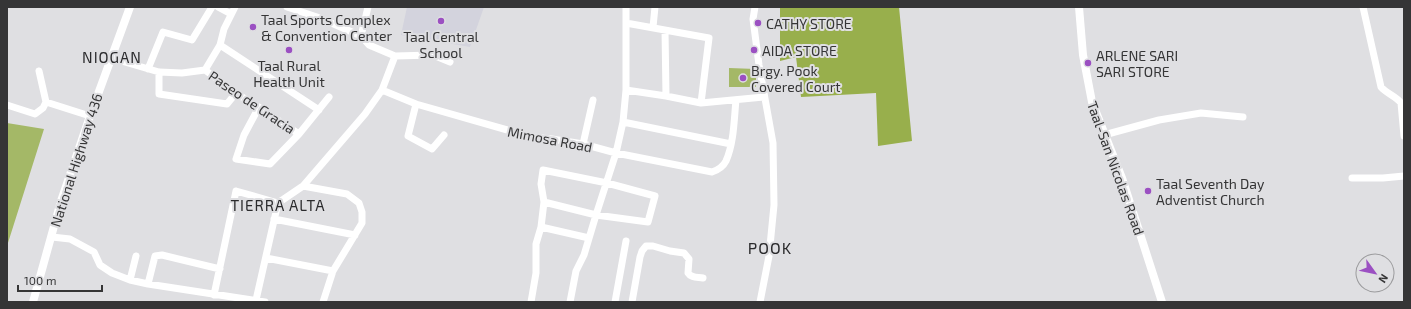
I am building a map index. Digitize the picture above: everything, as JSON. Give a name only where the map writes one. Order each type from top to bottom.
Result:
[{"type":"main road","name":"National Highway 436","points":[[33,302],[61,201],[124,20],[130,7]]},
{"type":"main road","name":"Taal-San Nicolas Road","points":[[1079,7],[1083,55],[1092,102],[1122,178],[1162,302]]},
{"type":"street","points":[[148,69],[163,32],[192,40],[212,7]]},
{"type":"street","points":[[205,70],[220,45],[224,29],[233,10],[218,7]]},
{"type":"street","points":[[287,7],[320,18],[361,36],[369,45],[395,56],[433,55],[450,62]]},
{"type":"street","points":[[361,36],[368,7]]},
{"type":"street","points":[[570,302],[576,271],[584,255],[607,183],[623,122],[626,90],[626,7]]},
{"type":"street","points":[[653,27],[655,7]]},
{"type":"street","points":[[755,7],[753,19],[764,96],[773,143],[774,205],[769,256],[760,302]]},
{"type":"street","points":[[1363,7],[1381,87],[1385,92],[1399,99],[1401,103],[1404,136]]},
{"type":"street","points":[[626,23],[709,38],[701,103]]},
{"type":"street","points":[[665,30],[666,96]]},
{"type":"street","points":[[220,45],[319,110]]},
{"type":"street","points":[[256,300],[278,203],[303,186],[365,114],[382,90],[395,56]]},
{"type":"street","name":"Paseo de Gracia","points":[[111,58],[159,72],[182,73],[205,70],[236,93],[299,134]]},
{"type":"street","points":[[7,105],[35,114],[43,108],[46,102],[39,71]]},
{"type":"street","points":[[159,72],[159,94],[227,104],[236,93]]},
{"type":"street","name":"Mimosa Road","points":[[382,90],[416,104],[532,137],[583,144],[616,153],[712,172],[721,168],[725,162],[731,144]]},
{"type":"street","points":[[626,90],[701,103],[764,96]]},
{"type":"street","points":[[259,107],[244,135],[236,159],[270,164],[299,134],[329,97]]},
{"type":"street","points":[[583,144],[593,100]]},
{"type":"street","points":[[623,122],[731,144],[736,100]]},
{"type":"street","points":[[46,102],[90,116]]},
{"type":"street","points":[[416,104],[408,136],[432,149],[444,135]]},
{"type":"street","points":[[1104,135],[1159,120],[1201,113],[1244,117]]},
{"type":"street","points":[[531,302],[536,272],[536,244],[541,226],[544,202],[541,184],[543,170],[607,183],[655,196],[648,222],[596,214],[544,202]]},
{"type":"street","points":[[1352,178],[1404,176]]},
{"type":"street","points":[[303,186],[347,194],[359,203],[362,212],[362,223],[333,271],[323,302]]},
{"type":"street","points":[[214,295],[236,191],[278,203]]},
{"type":"street","points":[[274,219],[355,235]]},
{"type":"street","points":[[541,226],[589,238]]},
{"type":"street","points":[[52,237],[70,239],[94,252],[100,265],[112,273],[130,280],[214,295],[265,302]]},
{"type":"street","points":[[615,302],[626,241]]},
{"type":"street","points":[[632,302],[640,257],[646,246],[653,246],[670,252],[684,253],[689,259],[689,275],[703,278]]},
{"type":"street","points":[[148,284],[155,256],[162,255],[220,270]]},
{"type":"street","points":[[130,280],[136,256]]},
{"type":"street","points":[[266,258],[333,271]]},
{"type":"shaded area","name":"Taal Central School","points":[[407,7],[484,7],[470,47],[401,35]]},
{"type":"green space","points":[[780,7],[899,7],[912,141],[878,146],[876,93],[801,97],[796,57],[780,61]]},
{"type":"green space","name":"Brgy. Pook Covered Court","points":[[729,68],[756,69],[756,87],[729,87]]},
{"type":"green space","points":[[7,123],[44,129],[7,246]]},
{"type":"place","name":"Taal Central School","points":[[441,21]]},
{"type":"place","name":"CATHY STORE","points":[[758,23]]},
{"type":"place","name":"Taal Sports Complex & Convention Center","points":[[253,27]]},
{"type":"place","name":"Taal Rural Health Unit","points":[[289,50]]},
{"type":"place","name":"AIDA STORE","points":[[754,50]]},
{"type":"place","name":"ARLENE SARI SARI STORE","points":[[1088,63]]},
{"type":"place","name":"Brgy. Pook Covered Court","points":[[743,78]]},
{"type":"place","name":"Taal Seventh Day Adventist Church","points":[[1148,191]]},
{"type":"district","name":"NIOGAN","points":[[112,57]]},
{"type":"district","name":"TIERRA ALTA","points":[[278,205]]},
{"type":"district","name":"POOK","points":[[770,247]]}]
